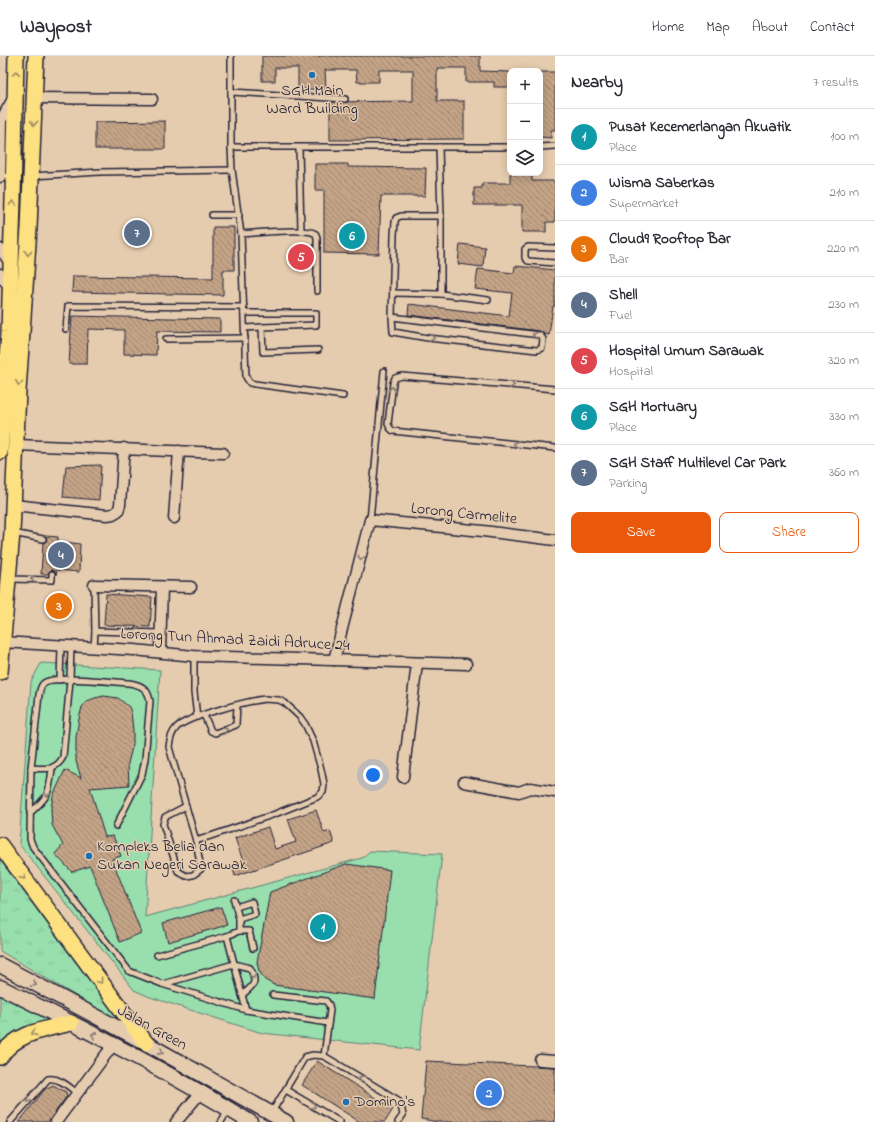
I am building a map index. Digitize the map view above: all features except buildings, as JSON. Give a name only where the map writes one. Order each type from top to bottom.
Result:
[{"type":"main road","points":[[0,452],[10,288],[5,269],[14,193],[16,56]]},
{"type":"main road","points":[[0,672],[12,533],[32,176],[36,56]]},
{"type":"main road","points":[[0,846],[146,1043]]},
{"type":"main road","name":"Jalan Green","points":[[0,965],[146,1043],[286,1122]]},
{"type":"main road","name":"Jalan Green","points":[[0,987],[72,1023],[201,1092],[250,1122]]},
{"type":"main road","points":[[0,1057],[14,1042],[27,1036],[72,1023]]},
{"type":"street","points":[[0,177],[1,120],[15,95]]},
{"type":"street","points":[[35,98],[152,99]]},
{"type":"street","points":[[0,249],[5,269]]},
{"type":"street","points":[[16,445],[223,453]]},
{"type":"street","points":[[13,505],[96,514],[114,514],[118,511],[120,505],[124,448]]},
{"type":"street","points":[[174,518],[179,451]]},
{"type":"street","points":[[334,660],[370,520]]},
{"type":"street","name":"Lorong Carmelite","points":[[370,520],[483,531],[555,540]]},
{"type":"street","points":[[94,585],[191,587]]},
{"type":"street","points":[[160,652],[162,587]]},
{"type":"street","name":"Lorong Tun Ahmad Zaidi Adruce 24","points":[[3,642],[160,652],[194,656],[466,664]]},
{"type":"street","points":[[403,777],[417,663]]},
{"type":"street","points":[[464,782],[519,792],[530,788],[555,792]]},
{"type":"street","points":[[56,1122],[113,1045]]},
{"type":"street","points":[[540,1060],[555,1061]]},
{"type":"street","points":[[176,1122],[201,1092]]},
{"type":"lane","points":[[231,56],[232,170],[241,234],[246,377],[250,382],[290,390],[343,396]]},
{"type":"lane","points":[[231,92],[345,98]]},
{"type":"lane","points":[[543,146],[555,146]]},
{"type":"lane","points":[[439,147],[441,294]]},
{"type":"lane","points":[[231,148],[507,147]]},
{"type":"lane","points":[[299,148],[302,231]]},
{"type":"lane","points":[[32,176],[100,172],[232,170]]},
{"type":"lane","points":[[212,215],[239,215]]},
{"type":"lane","points":[[392,317],[540,335],[543,339],[542,348],[537,350],[396,333],[393,330],[392,317],[394,236],[396,218],[402,216],[441,216]]},
{"type":"lane","points":[[241,234],[302,231],[313,232],[316,234],[318,238],[318,291]]},
{"type":"lane","points":[[555,248],[528,247],[526,249],[525,258],[528,262],[555,263]]},
{"type":"lane","points":[[393,293],[441,294],[488,300]]},
{"type":"lane","points":[[66,329],[68,306],[316,313],[316,325],[245,328]]},
{"type":"lane","points":[[262,327],[263,352],[318,350]]},
{"type":"lane","points":[[166,339],[245,338]]},
{"type":"lane","points":[[370,520],[384,371]]},
{"type":"lane","points":[[555,388],[402,376],[396,378],[393,383],[388,424],[393,431],[555,448]]},
{"type":"lane","points":[[12,533],[43,539]]},
{"type":"lane","points":[[9,579],[52,580],[52,574]]},
{"type":"lane","points":[[94,585],[94,648]]},
{"type":"lane","points":[[95,632],[160,633]]},
{"type":"lane","points":[[60,680],[66,646]]},
{"type":"lane","points":[[32,768],[52,769],[59,764],[63,757],[70,680],[66,646]]},
{"type":"lane","points":[[194,656],[194,692],[197,717]]},
{"type":"lane","points":[[116,826],[142,774],[147,742],[150,701],[149,694],[146,688],[139,685],[50,680],[40,689],[32,768],[30,838],[34,847],[119,959],[129,971],[162,984],[246,1010],[328,1023]]},
{"type":"lane","points":[[186,806],[165,817],[163,824],[178,870],[186,876],[193,875],[201,869],[196,841],[186,806],[169,747],[172,734],[181,724],[197,717],[259,700],[279,700],[292,708],[300,717],[309,732],[321,769],[324,788],[320,795],[275,814],[196,841]]},
{"type":"lane","points":[[204,715],[211,731],[216,733],[236,725],[237,705]]},
{"type":"lane","points":[[30,813],[44,801],[48,794],[52,769]]},
{"type":"lane","points":[[234,900],[239,919],[240,931]]},
{"type":"lane","points":[[236,907],[252,902],[255,911],[255,914],[252,916],[239,919]]},
{"type":"lane","points":[[157,955],[240,931],[249,931],[253,948]]},
{"type":"lane","points":[[227,936],[246,1010]]},
{"type":"lane","points":[[162,984],[234,964],[250,968],[255,982],[254,986],[242,995]]},
{"type":"lane","points":[[273,995],[326,1001],[330,1010],[324,1056]]},
{"type":"lane","points":[[272,1113],[305,1057],[313,1055],[324,1056],[398,1100],[403,1115],[398,1122]]},
{"type":"lane","points":[[10,1122],[48,1079],[52,1078],[64,1083],[77,1092]]},
{"type":"lane","points":[[286,1090],[340,1122]]},
{"type":"lane","points":[[221,1122],[228,1109]]},
{"type":"green space","name":"Kompleks Belia dan Sukan Negeri Sarawak","points":[[41,663],[160,670],[145,917],[362,858],[370,851],[442,854],[419,1050],[262,1033],[150,997],[134,990],[19,844],[31,682]]},
{"type":"green space","points":[[0,859],[123,1024],[0,951]]},
{"type":"green space","points":[[0,996],[48,1019],[7,1037],[0,1046]]},
{"type":"place","name":"SGH Main Ward Building","points":[[312,75]]},
{"type":"place","name":"SGH Staff Multilevel Car Park","points":[[137,233]]},
{"type":"place","name":"SGH Mortuary","points":[[352,236]]},
{"type":"place","name":"Hospital Umum Sarawak","points":[[301,257]]},
{"type":"place","name":"Shell","points":[[61,555]]},
{"type":"place","name":"Cloud9 Rooftop Bar","points":[[59,606]]},
{"type":"place","name":"Kompleks Belia dan Sukan Negeri Sarawak","points":[[89,856]]},
{"type":"place","name":"Pusat Kecemerlangan Akuatik","points":[[323,927]]},
{"type":"place","name":"Wisma Saberkas","points":[[489,1093]]},
{"type":"place","name":"Domino's","points":[[346,1102]]}]
